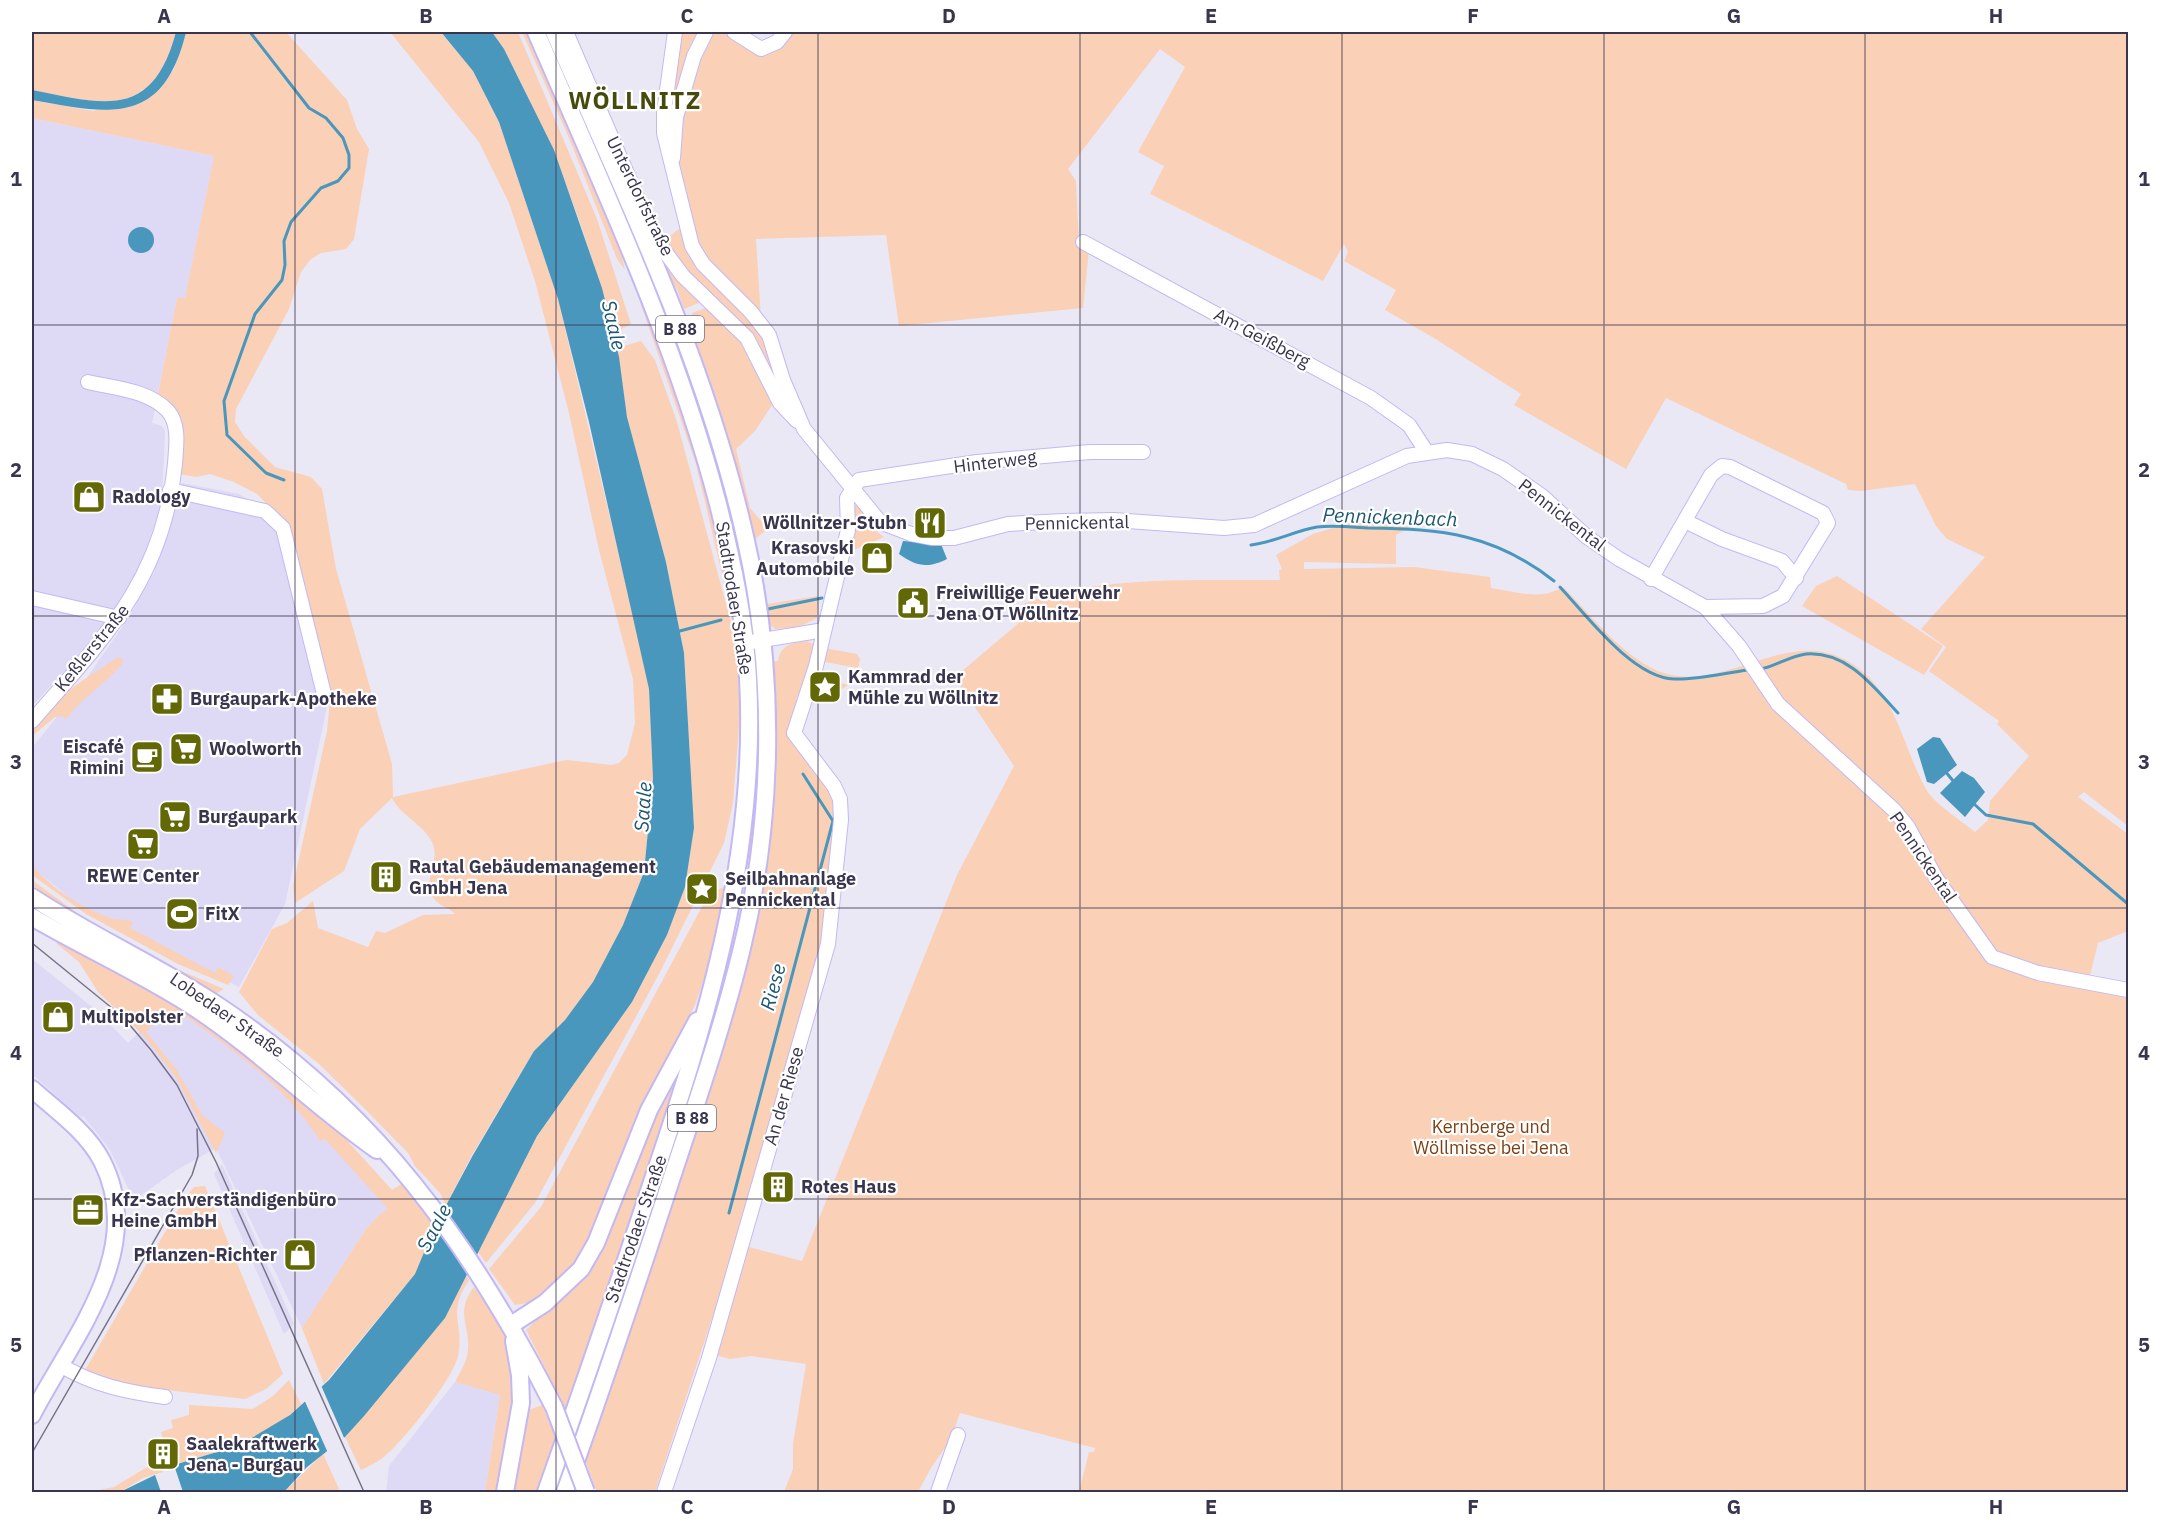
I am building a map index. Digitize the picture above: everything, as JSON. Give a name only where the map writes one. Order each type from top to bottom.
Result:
[{"type":"main road","name":"Stadtrodaer Straße","points":[[536,32],[630,247],[683,386],[724,529],[745,643],[749,748],[747,801],[730,918],[711,997],[661,1156],[546,1492]]},
{"type":"main road","name":"Stadtrodaer Straße","points":[[554,32],[653,261],[711,413],[747,542],[762,640],[766,732],[764,815],[742,950],[687,1133],[565,1492]]},
{"type":"main road","name":"Lobedaer Straße","points":[[32,897],[78,926],[169,974],[266,1040],[344,1106],[381,1143],[417,1187],[491,1292],[511,1325],[554,1407],[587,1492]]},
{"type":"main road","name":"Lobedaer Straße","points":[[32,917],[192,1006],[261,1057],[323,1112],[398,1164]]},
{"type":"main road","points":[[505,1492],[521,1403],[520,1375],[511,1325],[545,1303],[581,1269],[596,1243],[649,1110],[711,997]]},
{"type":"main road","points":[[32,1089],[70,1122],[101,1160],[114,1196],[117,1214],[114,1246],[108,1272],[89,1314],[32,1412]]},
{"type":"street","name":"Unterdorfstraße","points":[[566,32],[645,215],[663,249],[683,276],[747,338],[780,403],[804,429]]},
{"type":"street","points":[[675,32],[664,112],[669,161],[692,246],[703,264],[751,312],[769,335],[783,380],[804,429]]},
{"type":"street","points":[[669,161],[675,153],[676,117],[694,56],[706,32]]},
{"type":"street","points":[[734,32],[761,49],[777,42],[785,32]]},
{"type":"street","name":"Am Geißberg","points":[[1083,242],[1371,398],[1410,425],[1426,451]]},
{"type":"street","name":"Keßlerstraße","points":[[32,721],[119,618],[148,564],[170,490],[176,440],[171,415],[149,397],[88,382]]},
{"type":"street","name":"Pennickental","points":[[804,429],[880,522],[911,534],[932,538],[954,538],[1008,524],[1063,521],[1114,520],[1224,528],[1254,525],[1301,506],[1379,466],[1426,451],[1447,450],[1472,454],[1503,469],[1542,496],[1587,537],[1651,579],[1705,607],[1739,646],[1778,704],[1894,810],[1908,827],[1936,878],[1992,957],[2038,973],[2128,990]]},
{"type":"street","name":"Hinterweg","points":[[852,488],[859,480],[880,475],[927,472],[977,462],[1090,452],[1143,452]]},
{"type":"street","points":[[1651,579],[1711,475],[1722,466],[1730,467],[1815,507],[1823,513],[1828,523],[1783,596],[1763,606],[1705,607]]},
{"type":"street","points":[[745,643],[824,630],[848,530],[847,498],[852,488]]},
{"type":"street","points":[[170,490],[265,511],[283,528],[325,698]]},
{"type":"street","points":[[1685,520],[1722,539],[1782,561],[1796,578]]},
{"type":"street","points":[[32,598],[119,618]]},
{"type":"street","name":"An der Riese","points":[[664,1492],[709,1358],[828,944],[841,820],[840,799],[834,786],[796,738],[795,728],[806,702],[824,630]]},
{"type":"street","points":[[60,1365],[86,1380],[111,1389],[165,1397]]},
{"type":"street","points":[[938,1492],[958,1435]]},
{"type":"shaded area","points":[[32,118],[214,156],[185,299],[177,298],[152,423],[162,426],[165,431],[162,501],[137,577],[106,627],[32,706]]},
{"type":"shaded area","points":[[182,483],[239,494],[280,519],[327,692],[326,712],[285,904],[239,987],[76,903],[32,867],[32,748],[82,685],[129,617],[154,572]]},
{"type":"shaded area","points":[[32,959],[96,1010],[128,1043],[166,1006],[178,1006],[265,1069],[389,1209],[378,1216],[366,1229],[302,1328],[216,1148],[175,1171],[140,1196],[132,1196],[110,1150],[97,1133],[83,1116],[82,1118],[32,1074]]},
{"type":"shaded area","points":[[222,1164],[294,1324],[284,1334],[214,1174]]},
{"type":"shaded area","points":[[455,1382],[500,1395],[485,1492],[386,1492],[389,1466]]},
{"type":"green space","points":[[32,32],[176,32],[166,61],[154,81],[139,93],[122,100],[103,101],[32,90]]},
{"type":"green space","points":[[186,32],[286,32],[347,100],[357,129],[369,149],[354,239],[346,249],[321,253],[311,259],[301,272],[289,309],[236,409],[235,422],[244,436],[275,467],[311,477],[322,489],[336,569],[392,764],[393,797],[566,760],[612,765],[619,763],[627,755],[635,723],[633,679],[599,550],[569,413],[535,281],[509,203],[479,142],[390,32],[441,32],[473,71],[499,122],[558,299],[644,661],[649,689],[653,779],[644,872],[623,925],[593,982],[565,1020],[534,1051],[472,1155],[446,1205],[440,1193],[415,1166],[408,1153],[319,1064],[258,1015],[239,992],[272,929],[287,923],[313,901],[318,928],[368,947],[376,931],[385,933],[423,915],[455,914],[438,903],[431,894],[430,879],[434,857],[432,842],[392,798],[360,829],[344,871],[295,903],[293,886],[327,731],[330,699],[289,527],[257,494],[234,482],[210,474],[196,477],[179,474],[182,440],[179,420],[168,402],[158,394],[177,298],[185,298],[214,156],[32,118],[32,100],[93,111],[159,89],[174,69]]},
{"type":"green space","points":[[492,32],[518,32],[597,219],[631,324],[614,333],[587,244],[555,157],[516,73]]},
{"type":"green space","points":[[522,32],[528,32],[619,244],[625,270],[617,259],[569,138]]},
{"type":"green space","points":[[543,32],[548,32],[661,301],[703,409],[741,543],[752,620],[741,552],[730,526],[712,452],[696,405]]},
{"type":"green space","name":"Kernberge und Wöllmisse bei Jena","points":[[680,32],[727,32],[760,53],[790,32],[2128,32],[2128,826],[2084,792],[2078,797],[2128,834],[2128,931],[2098,943],[2087,988],[2128,996],[2128,1492],[1079,1492],[1089,1452],[1094,1452],[1095,1448],[960,1413],[951,1439],[918,1492],[784,1492],[793,1469],[793,1444],[806,1364],[751,1356],[730,1359],[712,1354],[745,1246],[802,1261],[957,875],[1014,766],[955,677],[1027,616],[1018,606],[1049,596],[1114,584],[1181,580],[1280,580],[1279,570],[1282,569],[1276,555],[1313,534],[1358,520],[1411,527],[1396,535],[1396,564],[1304,562],[1304,569],[1414,567],[1490,577],[1491,588],[1537,595],[1563,587],[1607,634],[1631,655],[1658,671],[1681,676],[1705,675],[1798,651],[1821,652],[1844,659],[1875,685],[1886,701],[1927,791],[1975,832],[1988,820],[1990,801],[2029,756],[1997,724],[1999,721],[1929,671],[1946,647],[1921,629],[1985,557],[1947,539],[1936,526],[1915,484],[1860,491],[1848,490],[1846,484],[1666,398],[1626,469],[1514,405],[1521,394],[1434,338],[1385,310],[1396,290],[1344,261],[1348,252],[1344,244],[1323,281],[1150,194],[1164,166],[1138,152],[1185,67],[1160,49],[1068,169],[1076,181],[1079,246],[1089,250],[1083,308],[899,326],[886,235],[756,239],[761,319],[699,251],[679,160],[668,132]]},
{"type":"green space","points":[[683,226],[763,335],[788,402],[759,353],[681,271],[662,242]]},
{"type":"green space","points":[[664,254],[706,300],[684,309],[677,289],[664,268]]},
{"type":"green space","points":[[640,302],[649,314],[714,508],[733,607],[726,591],[696,464]]},
{"type":"green space","points":[[711,306],[742,337],[774,402],[755,431],[736,449],[750,508],[768,529],[755,539],[767,604],[818,596],[817,618],[799,627],[775,629],[769,624],[766,615],[690,322],[693,321],[692,313]]},
{"type":"green space","points":[[641,341],[655,360],[677,422],[736,641],[740,713],[733,803],[724,843],[659,974],[535,1203],[486,1263],[478,1252],[537,1136],[632,1002],[667,935],[685,887],[694,828],[684,653],[666,562],[627,417],[617,348]]},
{"type":"green space","points":[[852,505],[858,506],[879,528],[877,532],[884,537],[849,552]]},
{"type":"green space","points":[[1837,576],[1943,646],[1924,675],[1802,606],[1816,586]]},
{"type":"green space","points":[[807,641],[815,645],[805,689],[800,691],[796,699],[800,705],[792,726],[836,798],[826,946],[737,1242],[655,1492],[597,1492],[584,1457],[717,1057],[774,724],[773,661],[778,661],[784,648]]},
{"type":"green space","points":[[824,648],[857,654],[860,659],[858,668],[825,662]]},
{"type":"green space","points":[[117,658],[122,658],[123,663],[66,719],[62,716],[55,717],[32,736],[42,715],[53,704]]},
{"type":"green space","points":[[754,664],[759,664],[761,784],[752,860],[746,858]]},
{"type":"green space","points":[[818,676],[848,685],[824,700],[815,691]]},
{"type":"green space","points":[[32,865],[48,882],[78,903],[110,918],[133,922],[130,928],[215,973],[218,967],[234,976],[228,985],[178,964],[86,914],[32,875]]},
{"type":"green space","points":[[32,880],[81,916],[179,970],[224,989],[217,993],[210,992],[72,915],[32,885]]},
{"type":"green space","points":[[731,885],[723,924],[695,1005],[655,1086],[581,1260],[554,1288],[527,1303],[515,1305],[489,1269],[541,1207],[705,901],[713,891]]},
{"type":"green space","points":[[736,937],[725,992],[560,1492],[553,1492],[732,941]]},
{"type":"green space","points":[[57,938],[212,1025],[334,1126],[392,1190],[405,1182],[435,1226],[415,1274],[324,1384],[302,1328],[366,1229],[388,1209],[325,1139],[320,1141],[307,1122],[276,1087],[222,1042],[184,1015],[165,1011],[146,1032],[176,1069],[202,1115],[225,1133],[216,1153],[176,1077],[143,1035],[98,992],[79,962],[57,944]]},
{"type":"green space","points":[[692,1040],[567,1412],[526,1330],[581,1277],[649,1124]]},
{"type":"green space","points":[[205,1186],[283,1374],[266,1389],[245,1399],[123,1385],[84,1372],[183,1201],[194,1187]]},
{"type":"green space","points":[[466,1275],[469,1280],[462,1292],[457,1311],[460,1345],[458,1356],[447,1379],[427,1409],[404,1437],[382,1458],[361,1470],[345,1437],[445,1318]]},
{"type":"green space","points":[[474,1287],[504,1333],[512,1373],[512,1413],[498,1492],[485,1492],[500,1395],[455,1382],[467,1356],[468,1337],[464,1313],[468,1297]]},
{"type":"green space","points":[[289,1380],[301,1404],[288,1416],[242,1442],[174,1465],[173,1460],[176,1459],[172,1447],[166,1449],[161,1432],[173,1428],[171,1420],[189,1415],[189,1405],[253,1409],[273,1396]]},
{"type":"green space","points":[[542,1405],[556,1439],[539,1492],[513,1492],[526,1411]]},
{"type":"green space","points":[[323,1454],[339,1489],[336,1492],[284,1492]]},
{"type":"green space","points":[[159,1460],[163,1472],[143,1478],[120,1492],[90,1492],[114,1487]]},
{"type":"water","points":[[176,32],[186,32],[176,63],[163,85],[148,99],[130,107],[109,110],[86,109],[32,100],[32,90],[103,101],[122,100],[139,93],[154,81],[166,61]]},
{"type":"water","points":[[441,32],[492,32],[504,49],[554,150],[602,288],[619,357],[627,417],[666,562],[684,653],[694,828],[685,887],[667,935],[632,1002],[537,1136],[445,1318],[364,1416],[345,1437],[307,1467],[284,1492],[236,1492],[238,1490],[183,1492],[174,1465],[240,1445],[290,1415],[329,1380],[415,1274],[435,1226],[473,1155],[534,1051],[565,1020],[593,982],[623,925],[644,872],[653,779],[649,689],[589,422],[558,299],[499,122],[473,71]]},
{"type":"water","points":[[141,227],[150,231],[154,240],[150,249],[141,253],[132,249],[128,240],[132,231]]},
{"type":"water","points":[[903,541],[941,544],[947,559],[928,565],[911,561],[899,554]]},
{"type":"water","points":[[1933,737],[1940,738],[1957,765],[1934,784],[1927,782],[1917,749]]},
{"type":"water","points":[[1962,771],[1974,778],[1985,792],[1965,817],[1940,793]]},
{"type":"water","points":[[155,1475],[161,1492],[120,1492]]},
{"type":"pier","points":[[320,1383],[345,1440],[328,1453],[303,1397]]},
{"type":"waterway","points":[[250,32],[309,108],[326,118],[343,138],[349,155],[349,168],[338,181],[321,188],[291,222],[284,241],[285,265],[282,280],[255,314],[224,401],[227,435],[266,473],[284,480]]},
{"type":"waterway","name":"Pennickenbach","points":[[1251,545],[1323,526],[1420,530],[1467,537],[1489,544],[1532,565],[1554,581]]},
{"type":"waterway","name":"Pennickenbach","points":[[1560,587],[1597,629],[1627,657],[1658,676],[1674,679],[1692,678],[1748,670]]},
{"type":"waterway","name":"Pennickenbach","points":[[768,609],[822,598]]},
{"type":"waterway","name":"Pennickenbach","points":[[676,632],[721,620]]},
{"type":"waterway","name":"Pennickenbach","points":[[1761,669],[1806,654],[1834,658],[1858,672],[1898,713]]},
{"type":"waterway","name":"Pennickenbach","points":[[1945,771],[1954,782]]},
{"type":"waterway","name":"Riese","points":[[729,1213],[833,821],[803,774]]},
{"type":"waterway","name":"Pennickenbach","points":[[1973,803],[1986,815],[2033,824],[2128,904]]},
{"type":"tram line","points":[[32,943],[123,1017],[177,1085],[216,1162],[364,1492]]},
{"type":"tram line","points":[[32,1453],[192,1175],[198,1156],[197,1129]]},
{"type":"place","name":"Radology","points":[[89,497]]},
{"type":"place","name":"Wöllnitzer-Stubn","points":[[930,523]]},
{"type":"place","name":"Krasovski Automobile","points":[[877,558]]},
{"type":"place","name":"Freiwillige Feuerwehr Jena OT Wöllnitz","points":[[913,603]]},
{"type":"place","name":"Kammrad der Mühle zu Wöllnitz","points":[[825,687]]},
{"type":"place","name":"Burgaupark-Apotheke","points":[[167,699]]},
{"type":"place","name":"Woolworth","points":[[186,749]]},
{"type":"place","name":"Eiscafé Rimini","points":[[147,757]]},
{"type":"place","name":"Burgaupark","points":[[175,817]]},
{"type":"place","name":"REWE Center","points":[[143,844]]},
{"type":"place","name":"Rautal Gebäudemanagement GmbH Jena","points":[[386,877]]},
{"type":"place","name":"Seilbahnanlage Pennickental","points":[[702,889]]},
{"type":"place","name":"FitX","points":[[182,914]]},
{"type":"place","name":"Multipolster","points":[[58,1017]]},
{"type":"place","name":"Rotes Haus","points":[[778,1187]]},
{"type":"place","name":"Kfz-Sachverständigenbüro Heine GmbH","points":[[88,1210]]},
{"type":"place","name":"Pflanzen-Richter","points":[[300,1255]]},
{"type":"place","name":"Saalekraftwerk Jena - Burgau","points":[[163,1454]]},
{"type":"district","name":"WÖLLNITZ","points":[[635,101]]},
{"type":"water label","name":"Saale","points":[[614,325]]},
{"type":"water label","name":"Saale","points":[[643,807]]},
{"type":"water label","name":"Saale","points":[[434,1228]]}]
